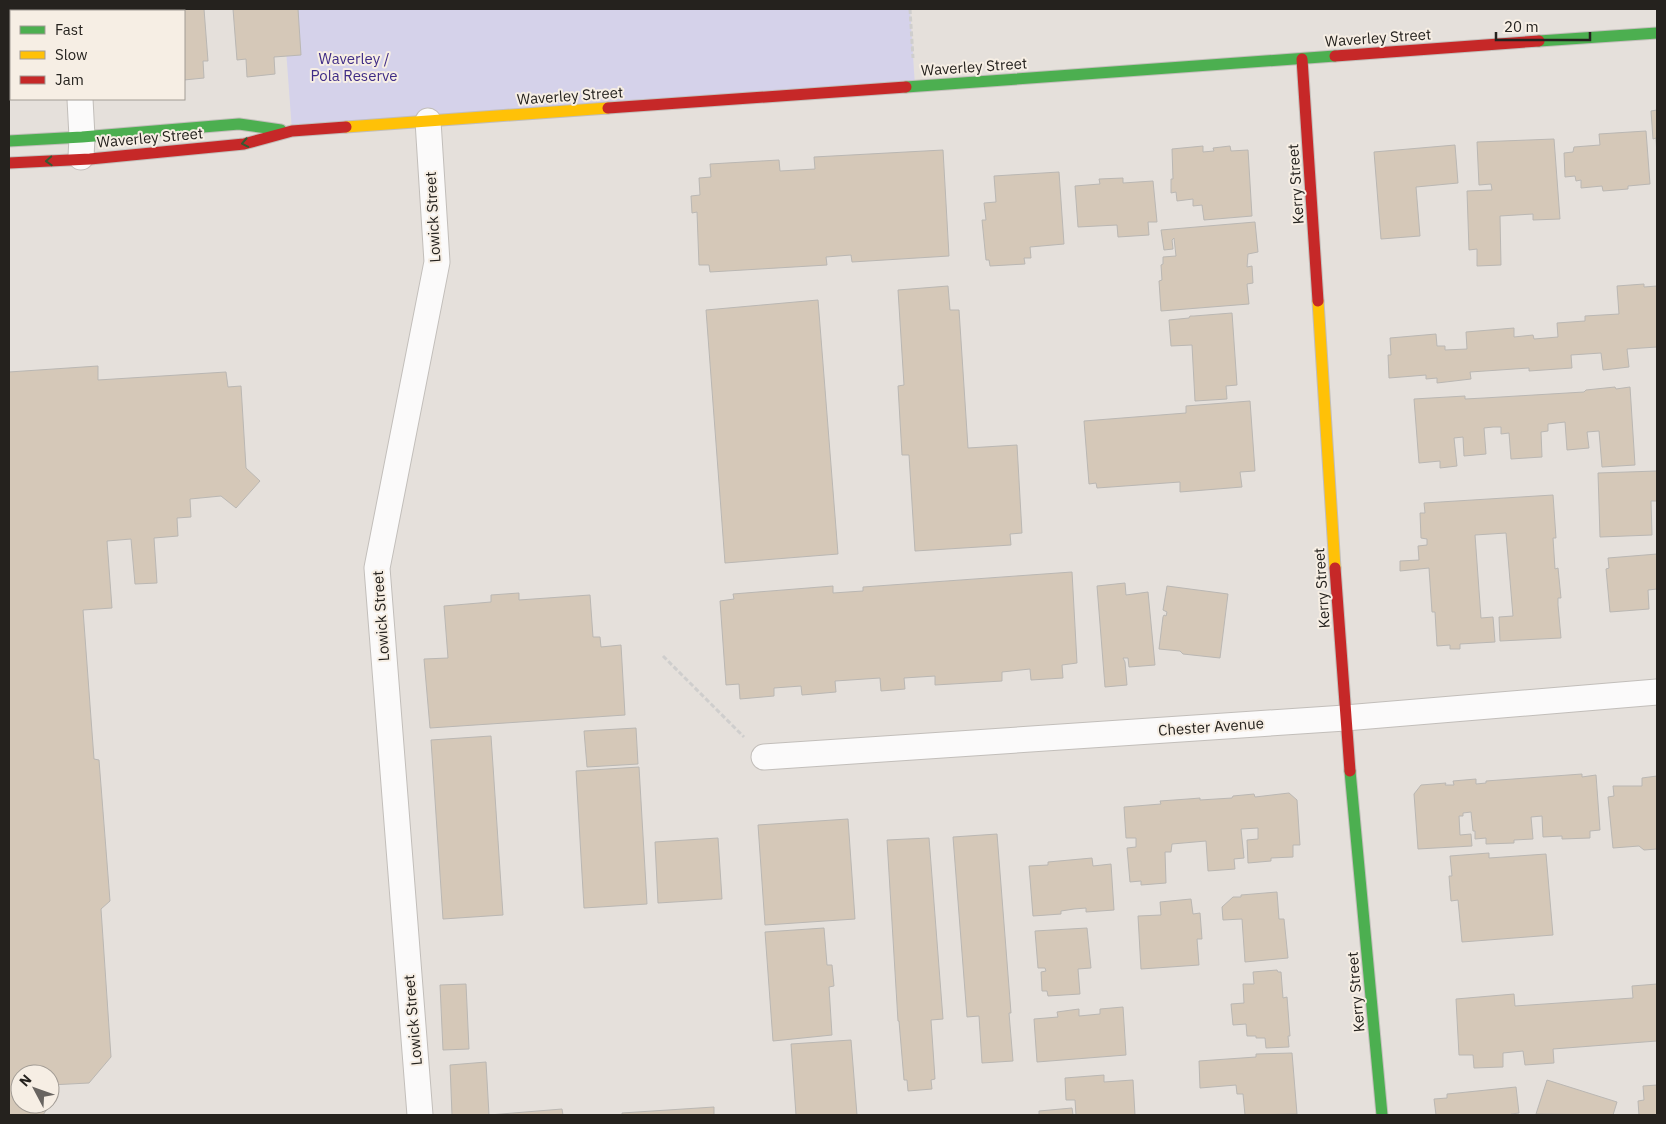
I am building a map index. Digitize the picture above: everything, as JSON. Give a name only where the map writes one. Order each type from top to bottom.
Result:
[{"type":"street","name":"Waverley Street","points":[[9,163],[81,148],[239,124],[292,131],[1657,33]]},
{"type":"street","name":"Kerry Street","points":[[1302,59],[1346,718],[1382,1115]]},
{"type":"street","points":[[80,100],[81,148]]},
{"type":"street","name":"Lowick Street","points":[[420,1115],[377,568],[437,262],[428,122]]},
{"type":"street","name":"Waverley Street","points":[[9,141],[81,148],[244,144],[292,131]]},
{"type":"street","name":"Chester Avenue","points":[[764,757],[1346,718],[1657,692]]},
{"type":"path","points":[[910,9],[915,86]]},
{"type":"path","points":[[664,656],[764,757]]},
{"type":"green space","name":"Waverley / Pola Reserve","points":[[283,9],[910,9],[915,86],[292,131]]},
{"type":"building","points":[[204,9],[208,61],[203,61],[204,78],[185,80],[185,10],[132,10]]},
{"type":"building","points":[[233,9],[298,9],[301,55],[274,57],[275,74],[247,77],[246,59],[237,60]]},
{"type":"building","points":[[1657,110],[1657,156],[1656,138],[1653,139],[1651,111]]},
{"type":"building","points":[[1646,131],[1650,184],[1628,186],[1628,189],[1603,191],[1602,186],[1581,188],[1581,180],[1576,181],[1575,176],[1565,177],[1564,153],[1573,152],[1574,147],[1600,145],[1599,134]]},
{"type":"building","points":[[1554,139],[1560,219],[1533,220],[1533,214],[1500,216],[1501,265],[1477,266],[1477,249],[1469,250],[1467,191],[1492,190],[1491,184],[1479,185],[1477,142]]},
{"type":"building","points":[[1455,145],[1458,183],[1416,187],[1420,236],[1381,239],[1374,152]]},
{"type":"building","points":[[1203,146],[1203,152],[1214,151],[1213,148],[1230,146],[1231,151],[1248,150],[1252,216],[1204,220],[1202,205],[1193,206],[1193,199],[1177,201],[1176,192],[1171,193],[1171,179],[1173,179],[1172,149]]},
{"type":"building","points":[[943,150],[949,256],[852,262],[851,255],[826,257],[827,265],[710,272],[709,265],[699,265],[697,212],[692,213],[691,196],[700,195],[699,178],[711,177],[710,164],[779,160],[780,171],[815,169],[814,157]]},
{"type":"building","points":[[1059,172],[1064,244],[1030,247],[1031,258],[1024,258],[1025,264],[990,266],[989,260],[986,260],[982,220],[986,220],[984,203],[996,202],[994,176]]},
{"type":"building","points":[[1123,178],[1123,183],[1153,181],[1157,222],[1148,222],[1149,235],[1118,237],[1117,225],[1078,227],[1075,186],[1100,184],[1099,179]]},
{"type":"building","points":[[1255,222],[1258,252],[1248,254],[1247,267],[1252,266],[1253,283],[1247,284],[1249,304],[1161,311],[1159,281],[1162,280],[1161,265],[1163,264],[1163,257],[1176,256],[1174,238],[1172,240],[1173,249],[1164,250],[1161,230]]},
{"type":"building","points":[[1644,284],[1644,287],[1657,286],[1657,347],[1627,349],[1629,367],[1603,370],[1601,353],[1571,355],[1572,368],[1529,371],[1529,368],[1470,372],[1471,379],[1437,383],[1437,378],[1426,379],[1426,375],[1389,378],[1388,355],[1391,355],[1390,338],[1436,334],[1437,346],[1445,346],[1445,350],[1467,349],[1466,332],[1514,328],[1514,337],[1533,335],[1534,339],[1558,337],[1557,323],[1585,321],[1585,316],[1619,314],[1617,286]]},
{"type":"building","points":[[948,286],[950,310],[959,310],[968,448],[1017,445],[1022,533],[1010,534],[1011,545],[915,551],[909,455],[902,455],[898,386],[904,385],[898,290]]},
{"type":"building","points":[[818,300],[838,554],[725,563],[706,310]]},
{"type":"building","points":[[1232,313],[1237,385],[1226,386],[1227,399],[1195,401],[1192,345],[1171,346],[1169,320],[1189,318],[1190,316]]},
{"type":"building","points":[[98,366],[98,380],[226,372],[228,387],[241,386],[246,468],[260,481],[236,508],[221,496],[190,499],[191,517],[177,518],[178,536],[154,538],[157,583],[135,584],[131,539],[107,541],[112,608],[83,610],[94,759],[99,760],[110,901],[101,909],[111,1057],[89,1083],[60,1084],[60,1064],[10,1064],[10,1114],[43,1115],[9,1115],[9,372]]},
{"type":"building","points":[[1615,387],[1616,389],[1630,387],[1635,465],[1602,467],[1599,431],[1587,432],[1589,448],[1567,450],[1565,422],[1548,424],[1548,431],[1541,432],[1542,457],[1511,459],[1509,433],[1501,434],[1501,427],[1493,427],[1484,428],[1486,454],[1464,456],[1463,437],[1454,438],[1457,466],[1440,468],[1440,461],[1419,463],[1414,399],[1465,396],[1465,399],[1484,398],[1584,392],[1586,390]]},
{"type":"building","points":[[1250,401],[1255,471],[1240,472],[1242,487],[1180,492],[1180,482],[1097,488],[1096,483],[1089,484],[1084,421],[1186,413],[1186,406]]},
{"type":"building","points":[[1657,471],[1657,501],[1651,501],[1652,535],[1600,537],[1598,473]]},
{"type":"building","points":[[1553,495],[1556,538],[1553,538],[1555,569],[1558,568],[1561,598],[1558,598],[1558,605],[1561,638],[1500,641],[1499,617],[1513,616],[1506,533],[1475,535],[1481,618],[1493,617],[1495,642],[1460,644],[1460,649],[1450,649],[1450,645],[1437,646],[1435,612],[1432,612],[1429,568],[1400,571],[1400,561],[1419,560],[1418,546],[1427,545],[1427,539],[1421,538],[1420,513],[1425,513],[1424,503]]},
{"type":"building","points":[[1657,554],[1657,589],[1648,590],[1649,609],[1610,612],[1606,569],[1609,568],[1608,558]]},
{"type":"building","points":[[1072,572],[1077,663],[1062,665],[1063,678],[1031,680],[1030,669],[1002,672],[1002,681],[935,685],[935,676],[904,678],[905,689],[881,691],[880,678],[835,681],[836,692],[802,695],[801,686],[774,688],[774,696],[740,699],[739,684],[726,685],[720,601],[734,599],[733,594],[833,586],[833,593],[863,591],[863,587]]},
{"type":"building","points":[[1125,583],[1126,595],[1148,592],[1155,665],[1129,667],[1128,658],[1123,658],[1127,685],[1105,687],[1097,586]]},
{"type":"building","points":[[1167,586],[1228,594],[1220,658],[1159,649],[1163,617],[1164,615],[1166,616],[1167,612],[1163,610]]},
{"type":"building","points":[[519,593],[519,600],[590,595],[593,637],[600,637],[601,647],[621,645],[625,715],[430,728],[424,659],[448,658],[444,606],[491,602],[491,595]]},
{"type":"building","points":[[636,728],[638,764],[587,767],[584,731]]},
{"type":"building","points":[[491,736],[503,915],[443,919],[431,740]]},
{"type":"building","points":[[639,767],[647,904],[584,908],[576,771]]},
{"type":"building","points":[[1582,774],[1582,777],[1596,775],[1600,830],[1590,831],[1590,838],[1562,839],[1562,836],[1543,837],[1542,816],[1531,817],[1533,839],[1514,840],[1514,843],[1486,844],[1486,838],[1475,839],[1471,812],[1463,813],[1463,816],[1459,816],[1460,835],[1471,834],[1472,846],[1418,849],[1414,794],[1421,785],[1446,783],[1445,785],[1454,785],[1453,781],[1476,779],[1476,784],[1486,783],[1486,781]]},
{"type":"building","points":[[1657,776],[1657,849],[1644,850],[1639,846],[1613,848],[1608,797],[1614,796],[1613,786],[1642,786],[1642,778]]},
{"type":"building","points":[[1289,793],[1297,800],[1300,845],[1293,845],[1293,857],[1271,858],[1271,861],[1248,863],[1247,840],[1258,839],[1258,828],[1241,829],[1244,858],[1234,859],[1235,869],[1208,871],[1206,841],[1172,844],[1171,852],[1165,852],[1166,883],[1141,885],[1141,881],[1130,882],[1127,848],[1136,847],[1136,838],[1126,838],[1124,807],[1161,804],[1160,801],[1232,798],[1233,796],[1254,794],[1255,797]]},
{"type":"building","points":[[848,819],[855,919],[765,925],[758,825]]},
{"type":"building","points":[[997,834],[1013,1061],[982,1063],[979,1016],[967,1017],[953,837]]},
{"type":"building","points":[[718,838],[722,899],[658,903],[655,842]]},
{"type":"building","points":[[929,838],[943,1019],[931,1020],[935,1079],[931,1080],[932,1089],[908,1091],[907,1080],[904,1080],[898,1021],[887,840]]},
{"type":"building","points":[[1489,853],[1489,858],[1546,854],[1553,935],[1462,942],[1458,900],[1451,901],[1449,876],[1452,876],[1450,856]]},
{"type":"building","points":[[1092,858],[1093,866],[1111,864],[1114,910],[1086,912],[1086,908],[1061,911],[1061,914],[1033,916],[1029,866],[1048,865],[1048,862]]},
{"type":"building","points":[[1277,892],[1279,919],[1284,919],[1288,958],[1245,962],[1242,919],[1223,920],[1222,907],[1233,897]]},
{"type":"building","points":[[1191,899],[1193,914],[1200,913],[1202,939],[1197,939],[1199,965],[1141,969],[1138,916],[1161,915],[1160,902]]},
{"type":"building","points":[[824,928],[827,965],[832,965],[834,986],[829,987],[832,1035],[773,1041],[765,932]]},
{"type":"building","points":[[1087,928],[1091,968],[1078,969],[1080,994],[1048,996],[1047,991],[1042,991],[1041,972],[1046,971],[1045,968],[1038,968],[1035,931]]},
{"type":"building","points":[[1277,970],[1281,972],[1283,998],[1287,997],[1289,1047],[1266,1048],[1265,1038],[1247,1036],[1246,1024],[1233,1025],[1231,1004],[1244,1003],[1243,984],[1254,984],[1253,972]]},
{"type":"building","points":[[466,984],[469,1049],[443,1050],[440,985]]},
{"type":"building","points":[[1657,984],[1657,1041],[1553,1049],[1554,1063],[1525,1065],[1523,1051],[1503,1053],[1503,1067],[1474,1068],[1473,1055],[1459,1055],[1456,999],[1514,994],[1515,1006],[1633,998],[1632,986]]},
{"type":"building","points":[[1123,1007],[1126,1055],[1037,1062],[1034,1019],[1058,1017],[1057,1012],[1079,1009],[1079,1016],[1100,1014],[1100,1009]]},
{"type":"building","points":[[851,1040],[857,1115],[796,1115],[791,1044]]},
{"type":"building","points":[[1292,1053],[1297,1114],[1245,1115],[1243,1094],[1237,1094],[1236,1085],[1200,1088],[1199,1061],[1256,1057],[1256,1054]]},
{"type":"building","points":[[486,1062],[489,1115],[452,1115],[450,1065]]},
{"type":"building","points":[[1104,1075],[1104,1082],[1133,1080],[1135,1115],[1076,1115],[1075,1100],[1066,1100],[1065,1078]]},
{"type":"building","points":[[1547,1080],[1617,1102],[1613,1115],[1536,1114]]},
{"type":"building","points":[[1657,1085],[1657,1115],[1639,1115],[1638,1101],[1644,1100],[1643,1086]]},
{"type":"building","points":[[1516,1087],[1519,1113],[1512,1115],[1436,1115],[1434,1099],[1447,1098],[1447,1094]]},
{"type":"building","points":[[714,1107],[714,1115],[622,1115],[622,1113]]},
{"type":"building","points":[[1072,1108],[1073,1115],[1039,1115],[1039,1111]]},
{"type":"building","points":[[562,1109],[563,1115],[489,1115]]},
{"type":"traffic: fast","points":[[1539,41],[1657,33]]},
{"type":"traffic: fast","points":[[906,87],[1335,56]]},
{"type":"traffic: fast","points":[[9,141],[239,124],[281,130]]},
{"type":"traffic: fast","points":[[1350,771],[1382,1115]]},
{"type":"traffic: slow","points":[[346,127],[608,108]]},
{"type":"traffic: slow","points":[[1318,301],[1335,568]]},
{"type":"traffic: jam","points":[[1335,56],[1539,41]]},
{"type":"traffic: jam","points":[[1302,59],[1318,301]]},
{"type":"traffic: jam","points":[[608,108],[906,87]]},
{"type":"traffic: jam","points":[[9,163],[90,159],[244,144],[292,131],[346,127]]},
{"type":"traffic: jam","points":[[1335,568],[1350,771]]}]
